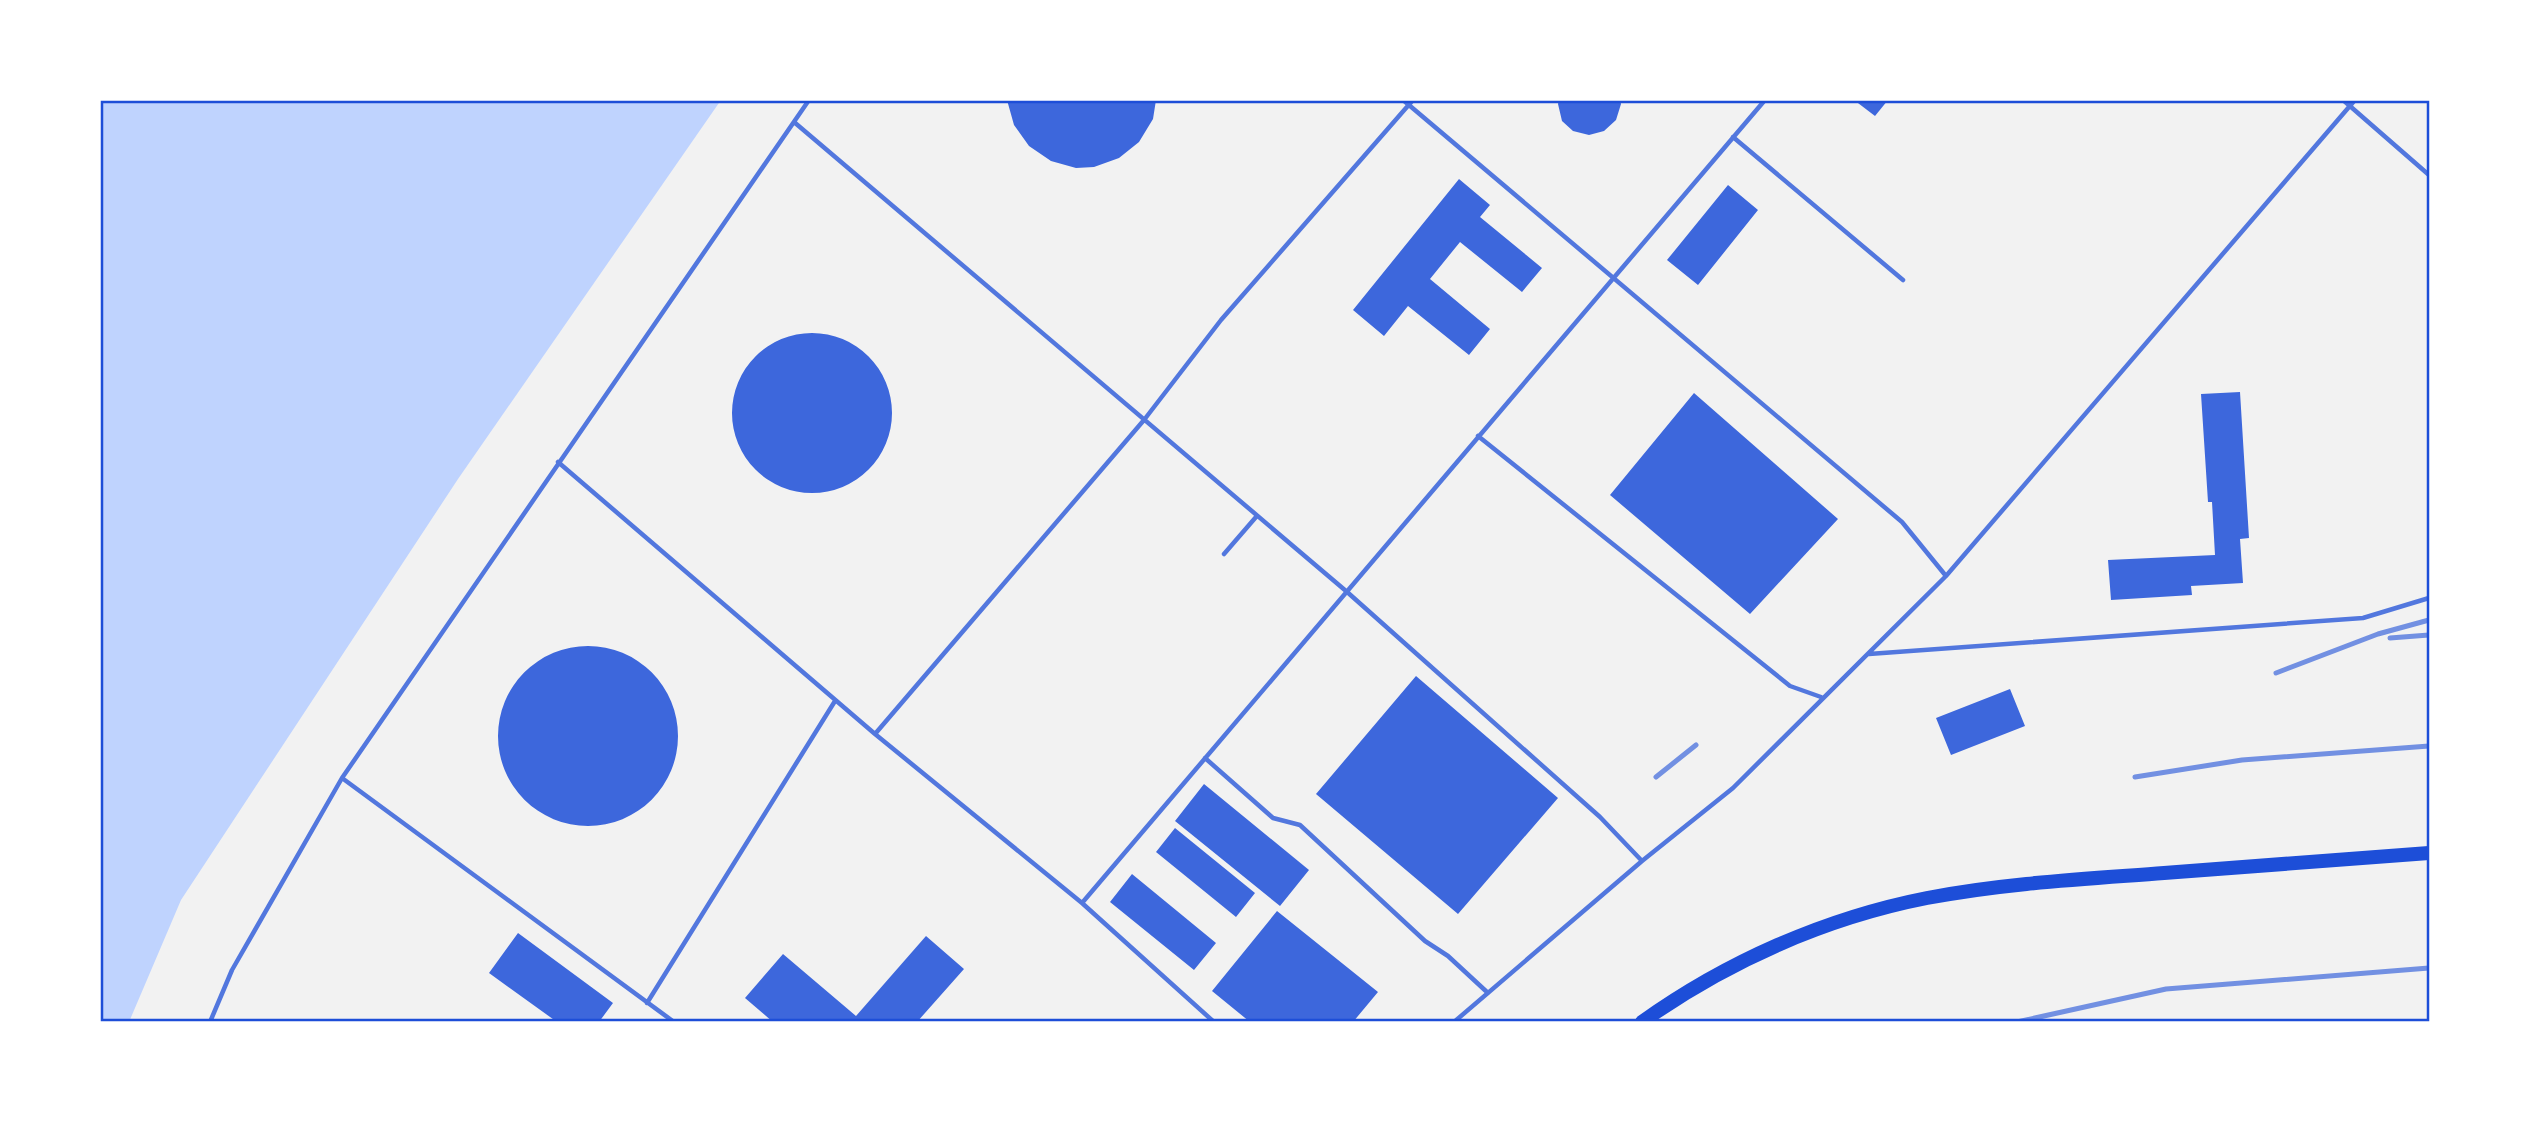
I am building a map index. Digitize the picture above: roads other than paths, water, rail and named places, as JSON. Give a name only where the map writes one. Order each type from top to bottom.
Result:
[{"type":"main road","points":[[1642,1022],[1714,976],[1789,940],[1864,914],[1924,899],[2040,882],[2429,853]]},
{"type":"lane","points":[[210,1022],[232,970],[342,779],[809,100]]},
{"type":"lane","points":[[1403,100],[1902,522],[1946,576]]},
{"type":"lane","points":[[875,734],[1144,420],[1221,320],[1413,100]]},
{"type":"lane","points":[[1082,903],[1765,100]]},
{"type":"lane","points":[[2343,100],[2429,175]]},
{"type":"lane","points":[[1454,1022],[1642,861],[1733,788],[1946,576],[2355,100]]},
{"type":"lane","points":[[794,122],[1346,591],[1600,817],[1642,861]]},
{"type":"lane","points":[[1733,137],[1903,281]]},
{"type":"lane","points":[[1478,436],[1790,686],[1822,697]]},
{"type":"lane","points":[[558,462],[875,734],[1082,903],[1214,1022]]},
{"type":"lane","points":[[1224,554],[1256,517]]},
{"type":"lane","points":[[1868,654],[2363,618],[2429,597]]},
{"type":"lane","points":[[647,1003],[836,701]]},
{"type":"lane","points":[[1205,758],[1273,818],[1300,825],[1426,941],[1488,993]]},
{"type":"lane","points":[[342,779],[674,1022]]},
{"type":"water","points":[[100,100],[721,100],[458,479],[181,900],[129,1022],[100,1022]]},
{"type":"railway","points":[[2276,673],[2378,634],[2429,620]]},
{"type":"railway","points":[[2390,638],[2429,635]]},
{"type":"railway","points":[[1656,777],[1696,745]]},
{"type":"railway","points":[[2135,777],[2242,760],[2429,746]]},
{"type":"railway","points":[[2017,1022],[2166,989],[2429,968]]}]
